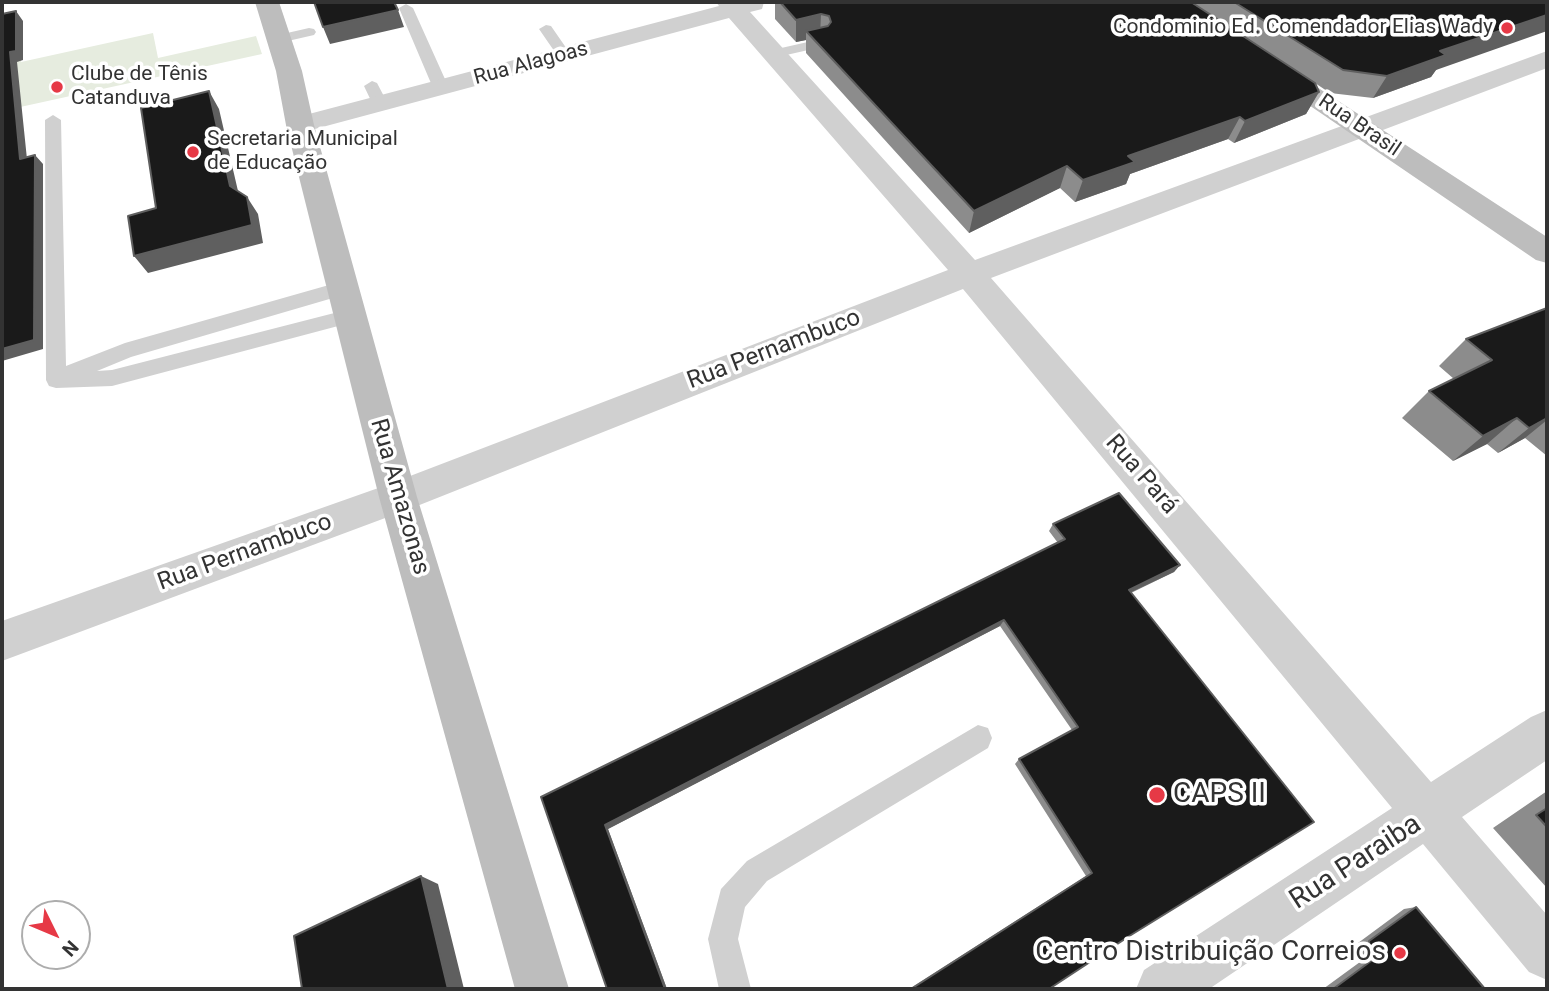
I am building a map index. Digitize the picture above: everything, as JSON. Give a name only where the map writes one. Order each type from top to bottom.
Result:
[{"type":"street","name":"Rua Amazonas","points":[[267,2],[294,35],[289,71],[300,125],[398,497],[542,989]]},
{"type":"street","name":"Rua Pará","points":[[741,4],[773,54],[969,274],[1547,954]]},
{"type":"street","name":"Rua Alagoas","points":[[300,125],[376,95],[441,88],[741,4]]},
{"type":"street","name":"Rua Brasil","points":[[1250,54],[1547,252]]},
{"type":"street","name":"Rua Pernambuco","points":[[2,641],[398,497],[969,274],[1547,59]]},
{"type":"street","name":"Rua Paraiba","points":[[1163,989],[1430,814],[1547,733]]},
{"type":"lane","points":[[406,8],[441,88]]},
{"type":"lane","points":[[546,29],[564,55]]},
{"type":"lane","points":[[773,54],[821,43]]},
{"type":"lane","points":[[53,120],[72,376]]},
{"type":"lane","points":[[72,376],[112,378],[153,369],[347,302]]},
{"type":"lane","points":[[72,376],[125,351],[347,302]]},
{"type":"lane","points":[[735,989],[723,939],[732,900],[757,871],[978,738]]},
{"type":"shaded area","name":"Clube de Tênis Catanduva","points":[[21,22],[21,62],[153,33],[158,58],[256,36],[262,54],[2,111]]},
{"type":"building","points":[[314,2],[394,2],[398,10],[323,27]]},
{"type":"building","points":[[780,2],[1191,2],[1315,83],[1319,92],[1245,121],[1240,117],[1128,156],[1135,162],[1083,180],[1067,166],[974,211],[806,31],[828,26],[831,22],[829,16],[821,14],[796,20]]},
{"type":"building","points":[[1234,2],[1547,2],[1547,15],[1440,51],[1446,55],[1387,76],[1343,70]]},
{"type":"building","points":[[16,11],[16,51],[10,52],[20,159],[35,155],[34,340],[2,349],[2,14]]},
{"type":"building","points":[[209,91],[230,186],[247,197],[252,225],[134,256],[128,216],[156,208],[141,108]]},
{"type":"building","points":[[1547,308],[1547,418],[1529,428],[1517,418],[1483,436],[1429,391],[1492,360],[1466,339]]},
{"type":"building","points":[[1119,493],[1180,565],[1129,590],[1314,822],[1049,989],[911,989],[1092,873],[1019,759],[1078,727],[1004,620],[605,825],[665,989],[607,989],[541,797],[1065,539],[1053,524]]},
{"type":"building","points":[[1547,808],[1547,827],[1536,815]]},
{"type":"building","points":[[421,876],[448,989],[302,989],[294,936]]},
{"type":"building","name":"Centro Distribuição Correios","points":[[1416,907],[1485,989],[1333,989],[1371,961],[1369,941]]},
{"type":"place","name":"Condominio Ed. Comendador Elias Wady","points":[[1507,28]]},
{"type":"place","name":"Clube de Tênis Catanduva","points":[[57,87]]},
{"type":"place","name":"Secretaria Municipal de Educação","points":[[193,152]]},
{"type":"place","name":"CAPS II","points":[[1157,795]]},
{"type":"place","name":"Centro Distribuição Correios","points":[[1400,953]]}]
